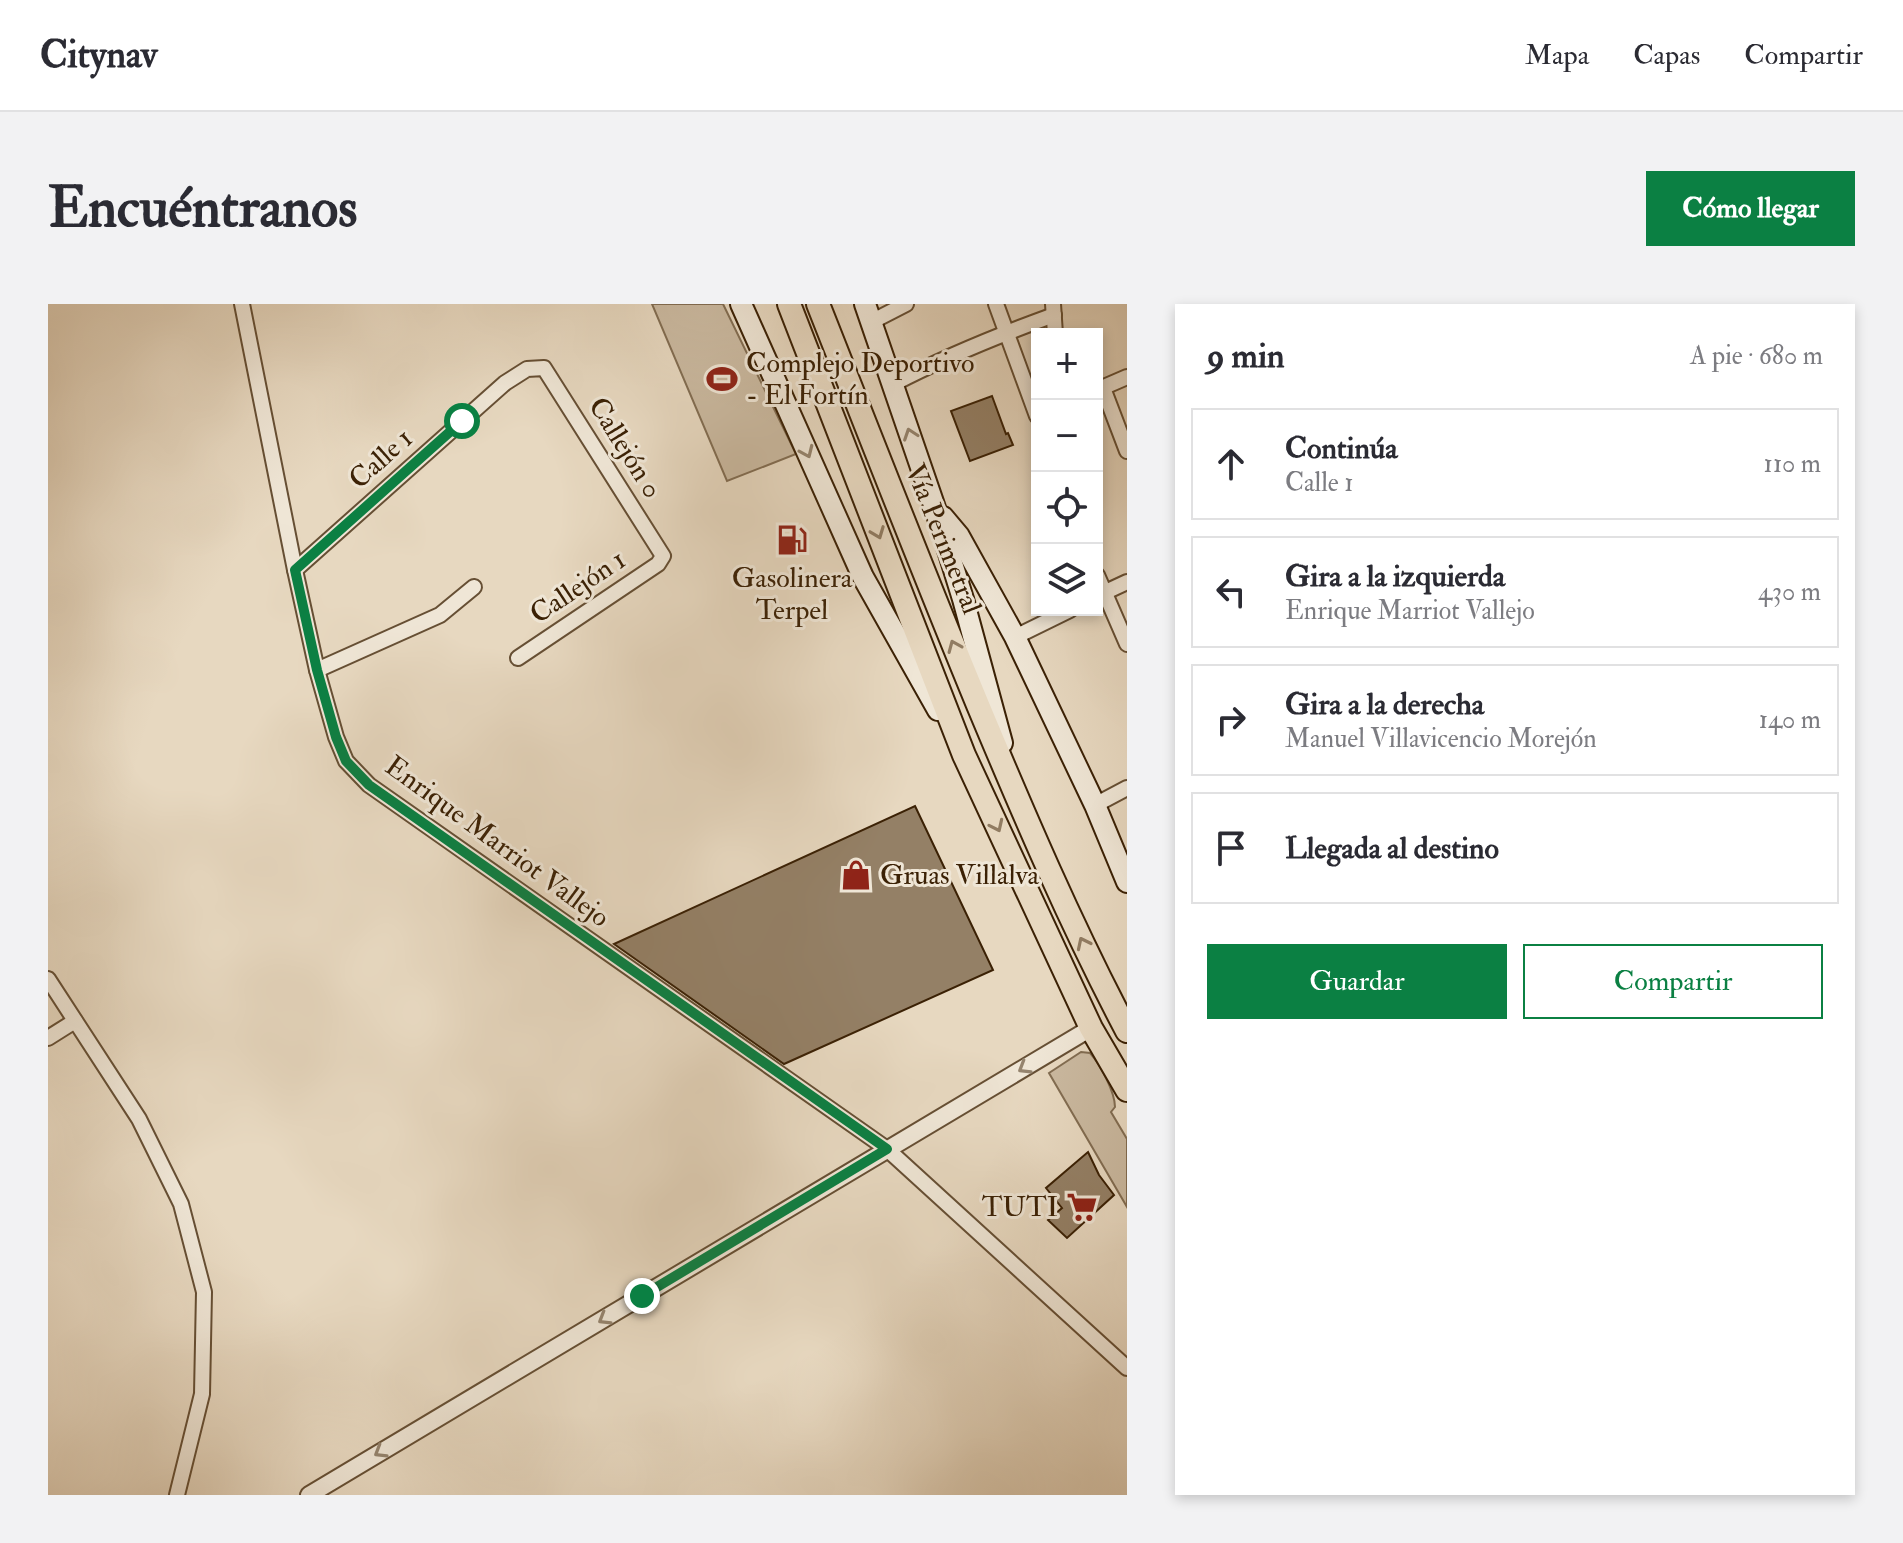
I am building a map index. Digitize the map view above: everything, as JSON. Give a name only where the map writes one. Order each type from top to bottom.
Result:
[{"type":"highway","name":"Vía Perimetral","points":[[789,304],[964,755],[1091,1028],[1127,1090]]},
{"type":"highway","name":"Vía Perimetral","points":[[818,304],[924,574],[1046,867],[1127,1031]]},
{"type":"main road","name":"Vía Perimetral","points":[[741,304],[863,577],[964,755]]},
{"type":"main road","name":"Vía Perimetral","points":[[868,313],[963,599],[1016,796]]},
{"type":"main road","name":"Vía Perimetral","points":[[935,508],[959,536],[1015,637],[1095,805],[1127,882]]},
{"type":"street","name":"Enrique Marriot Vallejo","points":[[242,304],[317,670],[346,761],[369,785],[887,1149],[1127,1368]]},
{"type":"street","points":[[868,313],[906,304]]},
{"type":"street","points":[[996,304],[1031,400]]},
{"type":"street","points":[[893,384],[1053,310]]},
{"type":"street","name":"Calle 1","points":[[295,570],[505,383],[527,369],[544,368]]},
{"type":"street","name":"Callejón 0","points":[[544,368],[663,556]]},
{"type":"street","points":[[1103,388],[1127,377]]},
{"type":"street","points":[[1103,396],[1127,451]]},
{"type":"street","name":"Callejón 1","points":[[518,658],[658,564],[663,556]]},
{"type":"street","points":[[1103,594],[1127,582]]},
{"type":"street","points":[[317,670],[440,615],[474,587]]},
{"type":"street","points":[[1103,600],[1127,644]]},
{"type":"street","points":[[1015,637],[1058,616]]},
{"type":"street","points":[[1095,805],[1127,788]]},
{"type":"street","points":[[48,979],[139,1119],[181,1204],[204,1292],[202,1394],[177,1495]]},
{"type":"street","points":[[48,1038],[75,1021]]},
{"type":"street","points":[[309,1495],[1091,1028]]},
{"type":"shaded area","name":"Complejo Deportivo - El Fortín","points":[[652,304],[723,304],[796,454],[727,481]]},
{"type":"shaded area","points":[[1081,1052],[1090,1053],[1110,1086],[1115,1107],[1111,1112],[1127,1139],[1127,1207],[1049,1073]]},
{"type":"building","points":[[992,396],[1013,445],[970,461],[951,411]]},
{"type":"building","name":"Gruas Villalva","points":[[915,806],[993,970],[784,1064],[614,944]]},
{"type":"building","points":[[1088,1152],[1099,1175],[1114,1195],[1067,1238],[1048,1220],[1062,1208],[1046,1188]]},
{"type":"place","name":"Complejo Deportivo - El Fortín","points":[[722,379]]},
{"type":"place","name":"Gasolinera Terpel","points":[[792,540]]},
{"type":"place","name":"Gruas Villalva","points":[[856,875]]},
{"type":"place","name":"TUTI","points":[[1082,1207]]},
{"type":"route","points":[[462,421],[295,570],[317,670],[346,761],[369,785],[887,1149],[642,1296]]}]
